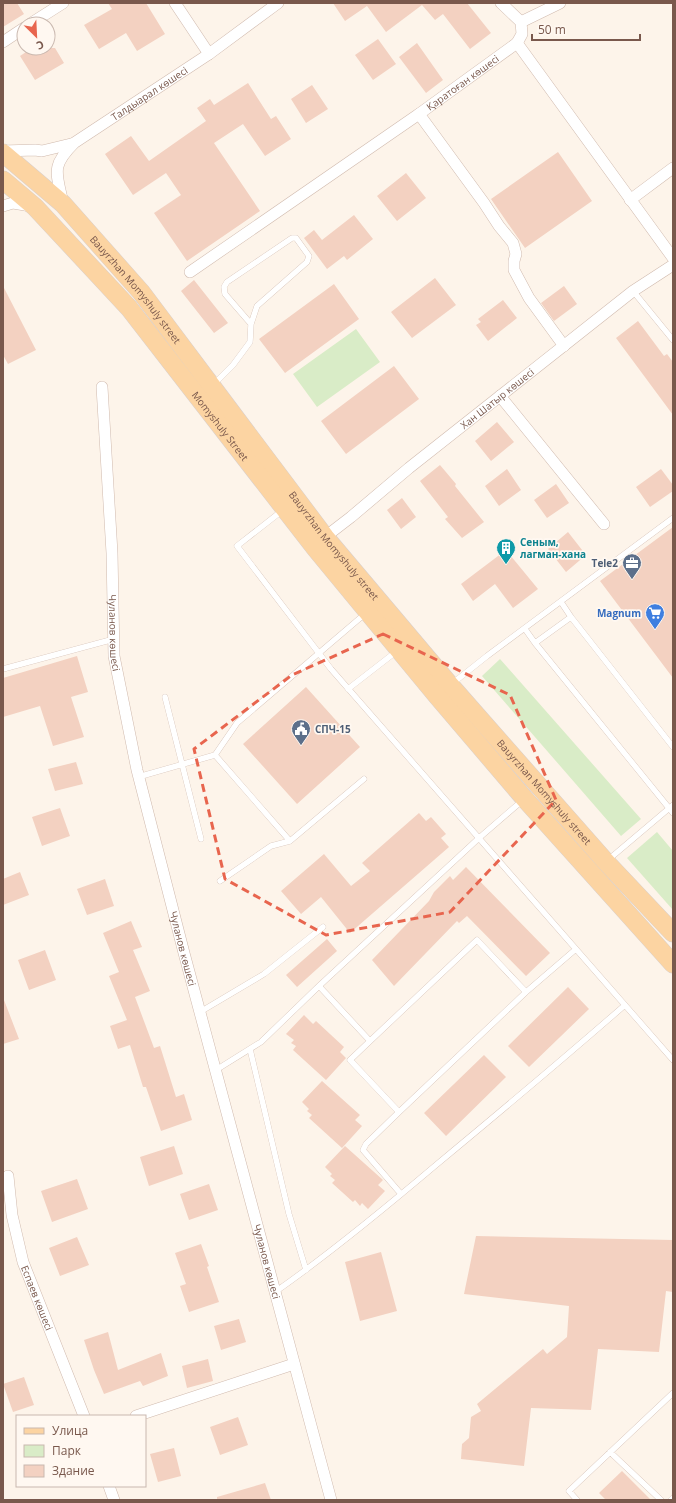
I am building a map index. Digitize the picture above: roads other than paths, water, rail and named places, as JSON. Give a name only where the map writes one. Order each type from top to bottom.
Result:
[{"type":"main road","name":"Bauyrzhan Momyshuly street","points":[[3,152],[63,204],[141,292],[524,798],[599,868],[673,933]]},
{"type":"main road","name":"Momyshuly Street","points":[[3,180],[35,207],[129,308],[285,509],[399,650]]},
{"type":"main road","name":"Bauyrzhan Momyshuly street","points":[[399,650],[444,691],[599,868],[673,964]]},
{"type":"street","points":[[43,16],[63,3]]},
{"type":"street","points":[[175,3],[209,54]]},
{"type":"street","name":"Талдыарал көшесі","points":[[63,204],[57,174],[58,164],[63,154],[74,143],[209,54],[278,3]]},
{"type":"street","points":[[501,3],[521,22],[522,34],[517,43],[673,258]]},
{"type":"street","points":[[521,22],[560,3]]},
{"type":"street","points":[[3,42],[16,33]]},
{"type":"street","name":"Қаратоған көшесі","points":[[190,272],[419,114],[517,43]]},
{"type":"street","points":[[419,114],[499,226],[513,243],[516,254],[514,260],[514,270],[529,298],[564,346]]},
{"type":"street","points":[[3,152],[34,150],[42,151],[74,143]]},
{"type":"street","points":[[630,200],[673,168]]},
{"type":"street","points":[[3,206],[13,203],[35,207]]},
{"type":"street","name":"Хан Шатыр көшесі","points":[[325,537],[409,468],[633,291],[673,264]]},
{"type":"street","name":"Чуланов көшесі","points":[[102,387],[112,553],[114,656],[138,776],[331,1500]]},
{"type":"street","points":[[500,396],[604,524]]},
{"type":"street","name":"Еспаев көшесі","points":[[8,1176],[12,1215],[23,1262],[84,1415]]},
{"type":"street","points":[[139,1415],[294,1364]]},
{"type":"street","points":[[109,1487],[114,1500]]},
{"type":"lane","points":[[212,386],[233,366],[250,342],[251,324],[257,306],[307,262],[309,256],[296,238],[292,238],[227,282],[224,287],[225,294],[251,324]]},
{"type":"lane","points":[[633,291],[673,340]]},
{"type":"lane","points":[[285,509],[237,546],[348,689],[673,1060]]},
{"type":"lane","points":[[444,691],[487,656],[673,518]]},
{"type":"lane","points":[[561,602],[571,617],[673,747]]},
{"type":"lane","points":[[138,776],[215,755],[237,723],[368,612]]},
{"type":"lane","points":[[535,643],[571,617]]},
{"type":"lane","points":[[525,629],[672,808],[599,868]]},
{"type":"lane","points":[[3,669],[114,639]]},
{"type":"lane","points":[[348,689],[399,650]]},
{"type":"lane","points":[[166,697],[201,839]]},
{"type":"lane","points":[[215,755],[290,841]]},
{"type":"lane","points":[[220,881],[271,846],[290,841],[364,779]]},
{"type":"lane","points":[[216,1070],[261,1042],[319,986],[524,798]]},
{"type":"lane","points":[[200,1012],[264,974],[323,927]]},
{"type":"lane","points":[[399,1112],[350,1060],[370,1041],[477,940],[526,992]]},
{"type":"lane","points":[[401,1194],[363,1150],[366,1144],[526,992],[576,949]]},
{"type":"lane","points":[[319,986],[370,1041]]},
{"type":"lane","points":[[275,1292],[306,1270],[401,1194],[516,1099],[626,1005]]},
{"type":"lane","points":[[250,1049],[287,1206],[306,1270]]},
{"type":"lane","points":[[576,1500],[569,1491],[673,1393]]},
{"type":"lane","points":[[610,1452],[661,1500]]},
{"type":"place","name":"Сеным, лагман-хана","points":[[506,565]]},
{"type":"place","name":"Tele2","points":[[632,580]]},
{"type":"place","name":"Magnum","points":[[655,630]]},
{"type":"place","name":"СПЧ-15","points":[[301,746]]}]
